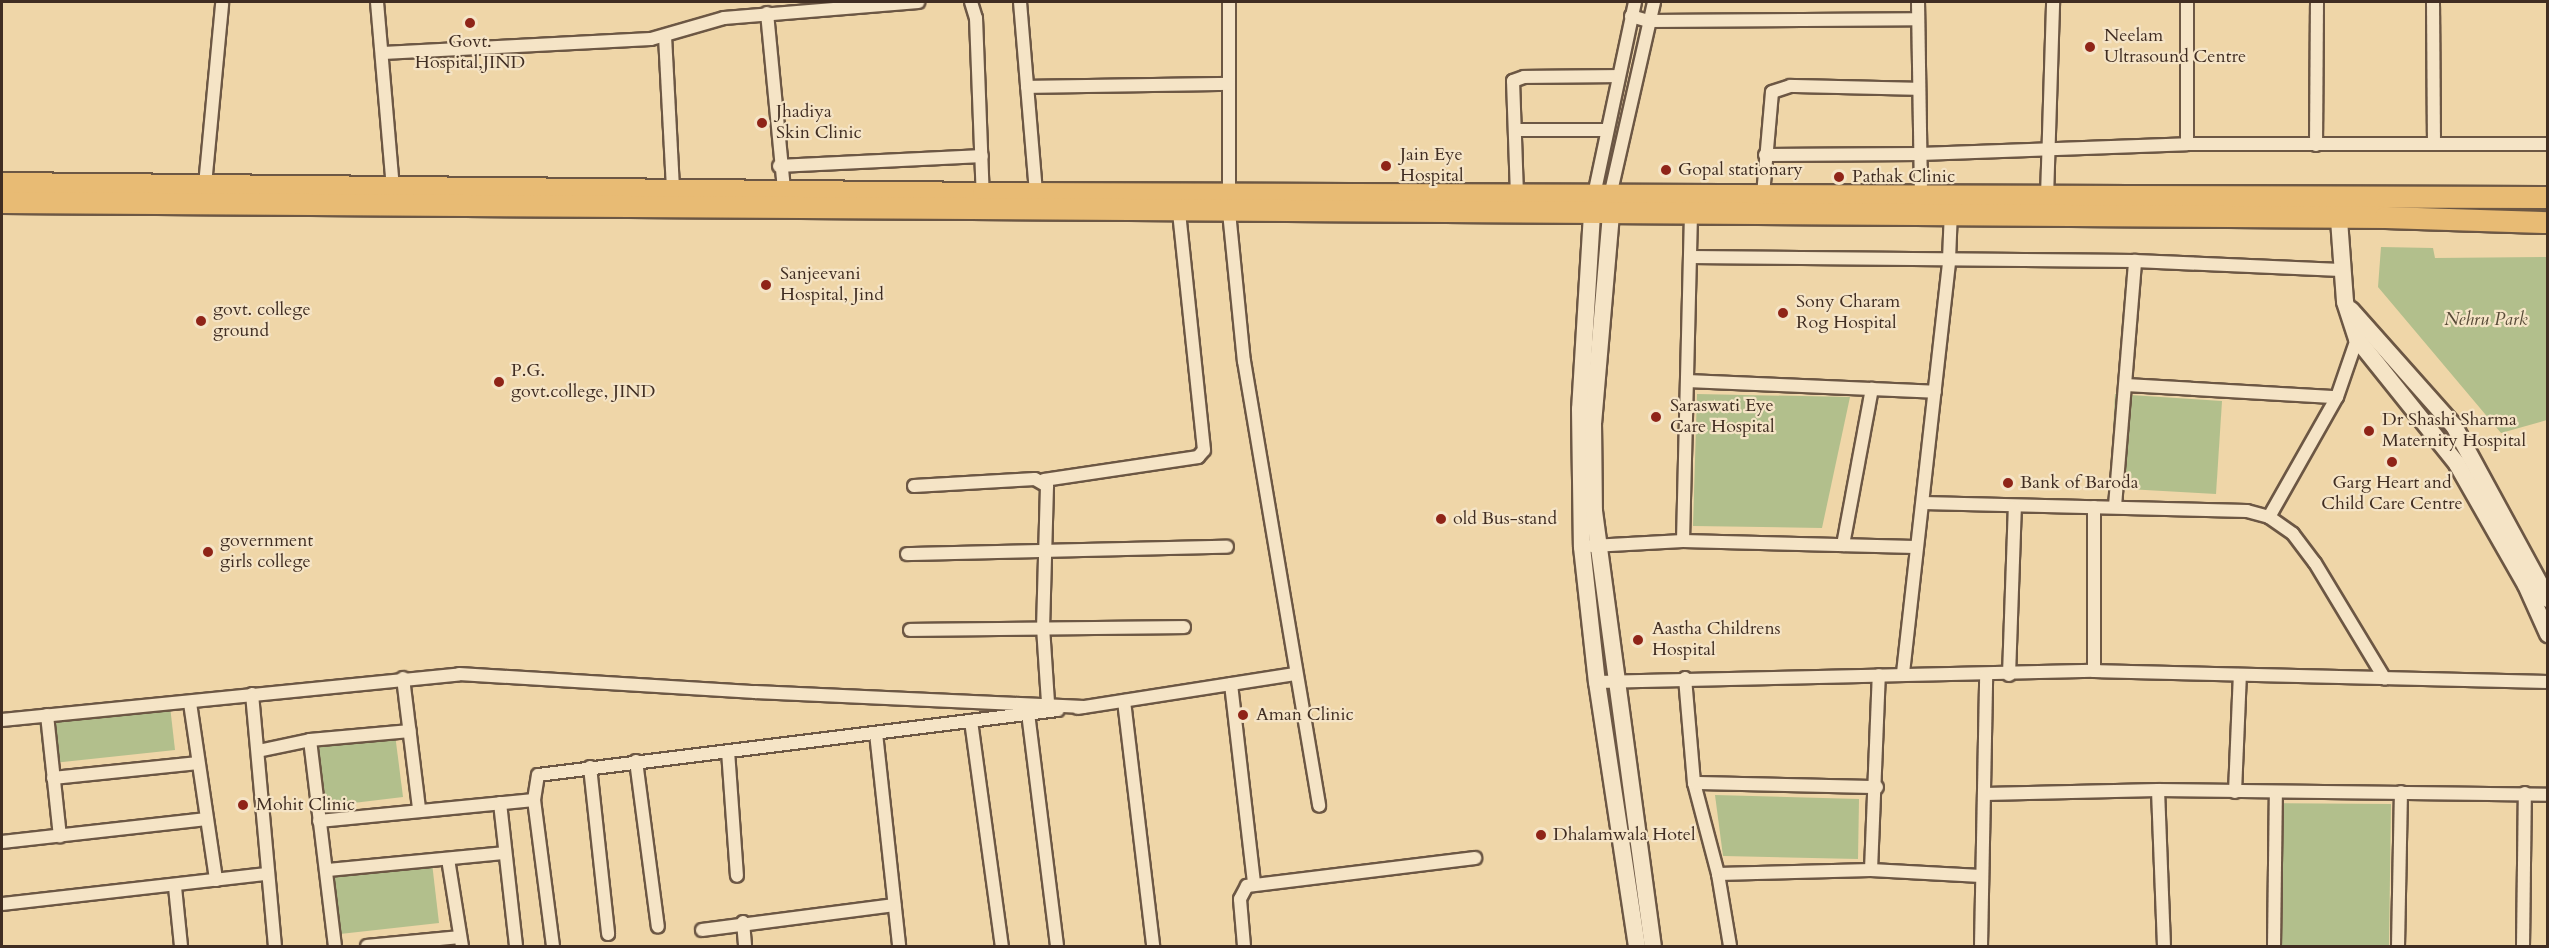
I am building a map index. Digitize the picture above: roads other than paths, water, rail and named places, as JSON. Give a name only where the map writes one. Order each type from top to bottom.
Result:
[{"type":"highway","points":[[2,183],[784,191],[1179,211],[1229,202],[1517,195],[1691,214],[1951,206],[2338,207],[2547,197]]},
{"type":"highway","points":[[2,202],[983,201],[1036,193],[1229,202],[1602,205],[1763,195],[1921,196],[1951,206],[2047,198],[2338,207],[2547,222]]},
{"type":"street","points":[[377,2],[393,187]]},
{"type":"street","points":[[383,53],[665,36],[711,21],[767,13],[918,2]]},
{"type":"street","points":[[971,2],[976,18],[983,201]]},
{"type":"street","points":[[1020,2],[1036,193]]},
{"type":"street","points":[[1229,2],[1229,202],[1244,362],[1319,806]]},
{"type":"street","points":[[1635,2],[1607,130],[1593,422],[1590,547],[1597,682],[1637,946]]},
{"type":"street","points":[[1602,205],[1654,2]]},
{"type":"street","points":[[1918,2],[1921,196]]},
{"type":"street","points":[[2047,198],[2053,2]]},
{"type":"street","points":[[2187,2],[2187,144]]},
{"type":"street","points":[[2316,146],[2317,2]]},
{"type":"street","points":[[2433,2],[2434,144]]},
{"type":"street","points":[[205,185],[222,4]]},
{"type":"street","points":[[767,13],[779,166],[784,191]]},
{"type":"street","points":[[1631,16],[1649,21],[1917,19]]},
{"type":"street","points":[[665,36],[673,190]]},
{"type":"street","points":[[1517,195],[1513,81],[1517,78],[1618,76]]},
{"type":"street","points":[[1027,87],[1229,84]]},
{"type":"street","points":[[1763,195],[1769,101],[1772,92],[1779,88],[1919,89]]},
{"type":"street","points":[[1515,130],[1607,130]]},
{"type":"street","points":[[1765,155],[1920,154],[2187,144],[2316,146],[2547,144]]},
{"type":"street","points":[[779,166],[982,156]]},
{"type":"street","points":[[1903,673],[1915,547],[1923,503],[1949,260],[1951,206]]},
{"type":"street","points":[[2338,207],[2344,302],[2357,339],[2457,464],[2526,585],[2547,634]]},
{"type":"street","points":[[914,486],[1044,480],[1198,457],[1204,450],[1179,211]]},
{"type":"street","points":[[1683,541],[1691,214]]},
{"type":"street","points":[[1690,256],[2135,261],[2341,270]]},
{"type":"street","points":[[2115,506],[2135,261]]},
{"type":"street","points":[[2344,302],[2454,426],[2547,599]]},
{"type":"street","points":[[2269,517],[2337,398],[2357,339]]},
{"type":"street","points":[[1687,381],[1935,392]]},
{"type":"street","points":[[2126,385],[2337,398]]},
{"type":"street","points":[[1843,545],[1872,389]]},
{"type":"street","points":[[1044,480],[1048,492],[1043,627],[1048,703]]},
{"type":"street","points":[[1923,503],[2247,511],[2269,517],[2293,534],[2316,563],[2385,679]]},
{"type":"street","points":[[2009,675],[2014,507]]},
{"type":"street","points":[[2094,507],[2094,671]]},
{"type":"street","points":[[1590,547],[1683,541],[1915,547]]},
{"type":"street","points":[[907,554],[1227,547]]},
{"type":"street","points":[[1590,547],[1615,681],[1653,946]]},
{"type":"street","points":[[910,630],[1184,627]]},
{"type":"street","points":[[1597,682],[1903,673],[2009,675],[2094,671],[2547,682]]},
{"type":"street","points":[[553,946],[534,800],[538,776],[636,761],[1084,707],[1295,674]]},
{"type":"street","points":[[1981,946],[1986,674]]},
{"type":"street","points":[[2,720],[190,703],[403,678],[496,675],[755,692],[1048,703],[1084,707]]},
{"type":"street","points":[[1871,870],[1877,787],[1879,675]]},
{"type":"street","points":[[2235,792],[2240,675]]},
{"type":"street","points":[[403,678],[419,809]]},
{"type":"street","points":[[1685,678],[1694,783],[1718,874],[1730,946]]},
{"type":"street","points":[[1231,684],[1254,884]]},
{"type":"street","points":[[252,694],[267,874],[276,946]]},
{"type":"street","points":[[1124,701],[1153,946]]},
{"type":"street","points":[[190,703],[216,880]]},
{"type":"street","points":[[1028,713],[1058,946]]},
{"type":"street","points":[[47,715],[60,836]]},
{"type":"street","points":[[971,722],[1002,946]]},
{"type":"street","points":[[258,751],[310,740],[410,731]]},
{"type":"street","points":[[876,733],[899,946]]},
{"type":"street","points":[[310,740],[319,820],[328,870],[335,946]]},
{"type":"street","points":[[728,751],[737,876]]},
{"type":"street","points":[[636,761],[658,927]]},
{"type":"street","points":[[53,778],[198,763]]},
{"type":"street","points":[[590,767],[608,934]]},
{"type":"street","points":[[1694,783],[1877,787]]},
{"type":"street","points":[[1985,794],[2158,790],[2547,795]]},
{"type":"street","points":[[2158,790],[2164,946]]},
{"type":"street","points":[[2398,946],[2401,792]]},
{"type":"street","points":[[2274,946],[2276,793]]},
{"type":"street","points":[[2523,946],[2525,793]]},
{"type":"street","points":[[319,820],[534,800]]},
{"type":"street","points":[[501,803],[503,853],[516,946]]},
{"type":"street","points":[[2,842],[207,819]]},
{"type":"street","points":[[328,870],[503,853]]},
{"type":"street","points":[[1244,946],[1241,892],[1254,884],[1475,858]]},
{"type":"street","points":[[367,946],[461,942],[448,859]]},
{"type":"street","points":[[1718,874],[1871,870],[1981,876]]},
{"type":"street","points":[[2,904],[175,887],[267,874]]},
{"type":"street","points":[[175,887],[181,946]]},
{"type":"street","points":[[702,930],[743,922],[894,905]]},
{"type":"street","points":[[743,922],[745,946]]},
{"type":"place","name":"Govt. Hospital,JIND","points":[[470,23]]},
{"type":"place","name":"Neelam Ultrasound Centre","points":[[2090,47]]},
{"type":"place","name":"Jhadiya Skin Clinic","points":[[762,123]]},
{"type":"place","name":"Jain Eye Hospital","points":[[1386,166]]},
{"type":"place","name":"Gopal stationary","points":[[1666,170]]},
{"type":"place","name":"Pathak Clinic","points":[[1839,177]]},
{"type":"place","name":"Sanjeevani Hospital, Jind","points":[[766,285]]},
{"type":"place","name":"Sony Charam Rog Hospital","points":[[1783,313]]},
{"type":"place","name":"govt. college ground","points":[[201,321]]},
{"type":"place","name":"P.G. govt.college, JIND","points":[[499,382]]},
{"type":"place","name":"Saraswati Eye Care Hospital","points":[[1656,417]]},
{"type":"place","name":"Dr Shashi Sharma Maternity Hospital","points":[[2369,431]]},
{"type":"place","name":"Garg Heart and Child Care Centre","points":[[2392,462]]},
{"type":"place","name":"Bank of Baroda","points":[[2008,483]]},
{"type":"place","name":"old Bus-stand","points":[[1441,519]]},
{"type":"place","name":"government girls college","points":[[208,552]]},
{"type":"place","name":"Aastha Childrens Hospital","points":[[1638,640]]},
{"type":"place","name":"Aman Clinic","points":[[1243,715]]},
{"type":"place","name":"Mohit Clinic","points":[[243,805]]},
{"type":"place","name":"Dhalamwala Hotel","points":[[1541,835]]},
{"type":"park label","name":"Nehru Park","points":[[2486,320]]}]
